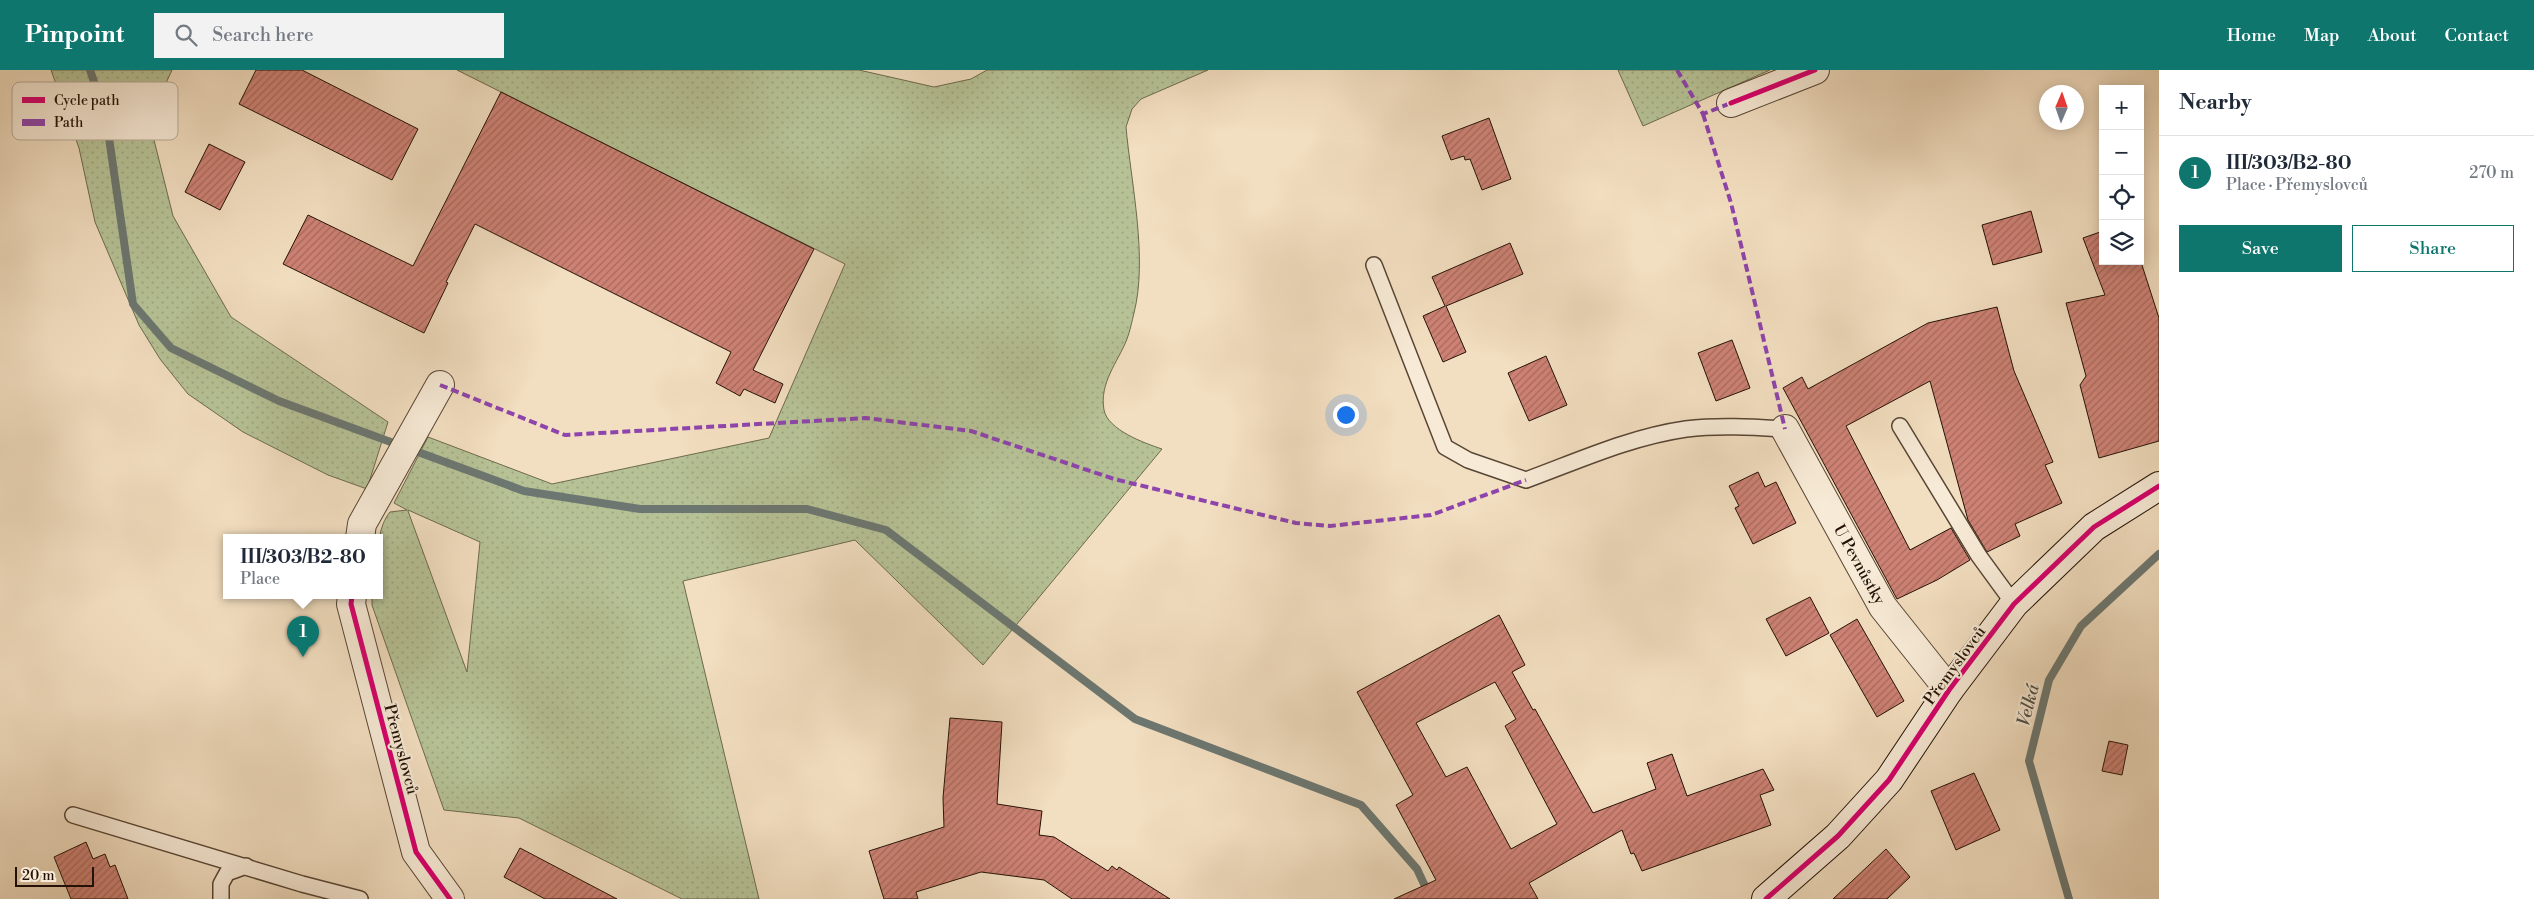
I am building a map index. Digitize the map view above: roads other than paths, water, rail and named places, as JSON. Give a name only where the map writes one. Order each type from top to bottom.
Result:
[{"type":"street","points":[[1731,103],[1815,70]]},
{"type":"street","points":[[361,534],[362,524],[440,385]]},
{"type":"street","name":"U Pevnůstky","points":[[1785,429],[1883,607],[1949,690]]},
{"type":"street","name":"Přemyslovců","points":[[1766,899],[1838,836],[1889,780],[1949,690],[2014,604],[2094,526],[2159,486]]},
{"type":"street","name":"Přemyslovců","points":[[352,599],[351,604],[416,852],[444,898]]},
{"type":"lane","points":[[1374,265],[1445,447],[1468,460],[1526,480],[1636,440],[1686,429],[1742,427],[1785,429]]},
{"type":"lane","points":[[1900,426],[1979,556],[2014,604]]},
{"type":"lane","points":[[73,815],[302,884],[360,899]]},
{"type":"lane","points":[[221,899],[221,884],[227,873],[246,866]]},
{"type":"waterway","points":[[90,70],[94,82]]},
{"type":"waterway","points":[[109,140],[133,304],[171,348],[279,401],[524,491],[640,509],[807,509],[886,530],[1135,719],[1361,805],[1417,869],[1431,899]]},
{"type":"waterway","name":"Velká","points":[[2069,899],[2029,761],[2049,680],[2081,626],[2159,554]]},
{"type":"place","name":"III/303/B2-80","points":[[303,657]]}]
